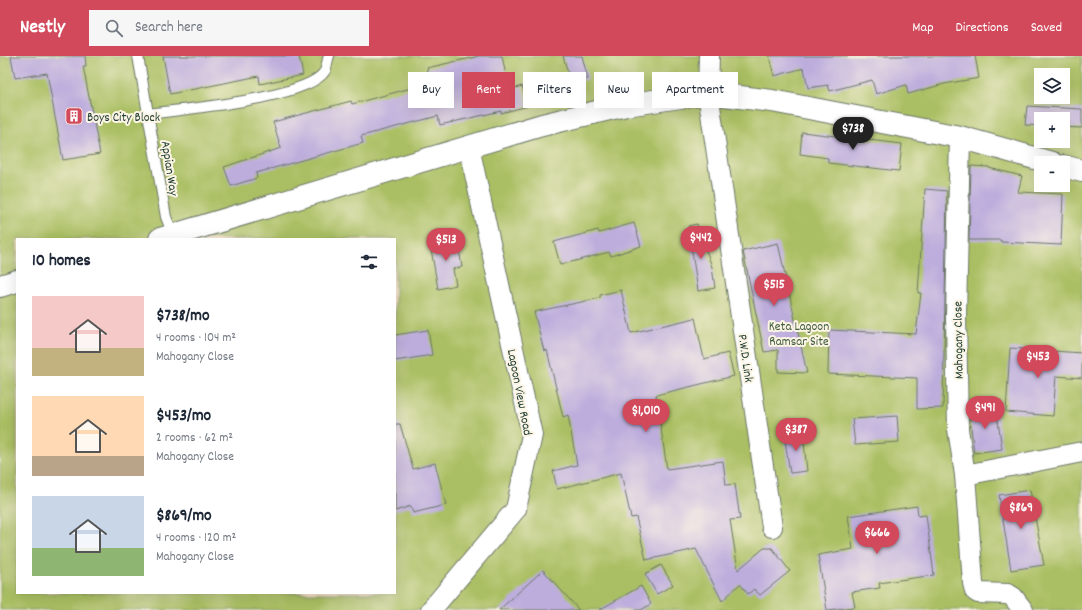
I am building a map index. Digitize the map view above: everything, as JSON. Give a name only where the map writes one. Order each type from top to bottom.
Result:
[{"type":"main road","points":[[738,97],[772,101],[960,137],[1034,158]]},
{"type":"main road","points":[[167,237],[542,125],[626,105],[652,101]]},
{"type":"main road","points":[[1070,168],[1082,171]]},
{"type":"main road","points":[[0,286],[16,282]]},
{"type":"street","name":"P.W.D. Link","points":[[710,72],[711,56]]},
{"type":"street","name":"P.W.D. Link","points":[[710,108],[772,527]]},
{"type":"street","name":"Mahogany Close","points":[[960,137],[956,316],[958,429],[965,475],[972,583],[978,594],[1008,594],[1013,597],[1023,610]]},
{"type":"street","name":"Lagoon View Road","points":[[431,610],[516,509],[532,435],[469,147]]},
{"type":"street","points":[[965,475],[1082,452]]},
{"type":"lane","name":"Appian Way","points":[[138,56],[166,217],[167,237]]},
{"type":"lane","points":[[149,114],[246,101],[303,86],[324,71],[329,56]]},
{"type":"green space","name":"Keta Lagoon Ramsar Site","points":[[0,56],[1082,56],[1082,610],[0,610]]},
{"type":"building","name":"Boys City Block","points":[[11,56],[85,56],[86,66],[83,66],[100,154],[63,160],[47,73],[15,78]]},
{"type":"building","points":[[163,56],[299,56],[303,75],[260,84],[259,76],[170,94]]},
{"type":"building","points":[[479,56],[502,56],[505,72],[462,72],[462,108],[515,108],[515,88],[522,86],[523,107],[440,125],[438,116],[361,136],[363,143],[256,173],[257,178],[231,186],[224,167],[281,148],[273,122],[351,101],[352,104],[408,89],[408,108],[454,108],[454,72],[428,72],[427,68]]},
{"type":"building","points":[[563,56],[582,56],[588,79],[586,79],[586,72],[568,72]]},
{"type":"building","points":[[769,56],[975,56],[979,78],[944,84],[908,94],[906,85],[876,94],[872,80],[830,91],[828,85],[808,88],[804,68],[774,76]]},
{"type":"building","points":[[1027,106],[1082,109],[1082,128],[1070,127],[1070,112],[1034,112],[1034,126],[1025,125]]},
{"type":"building","points":[[802,132],[902,144],[899,171],[828,163],[828,158],[800,154]]},
{"type":"building","points":[[971,166],[989,167],[1022,176],[1018,192],[1063,194],[1061,245],[1001,242],[1001,240],[969,240]]},
{"type":"building","points":[[925,189],[947,191],[943,408],[917,409],[917,378],[828,374],[829,330],[916,334],[921,293],[918,293]]},
{"type":"building","points":[[634,223],[641,246],[611,256],[609,252],[560,265],[554,242],[598,230],[599,233]]},
{"type":"building","points":[[697,224],[712,267],[715,288],[698,291],[688,226]]},
{"type":"building","points":[[457,238],[462,267],[453,269],[456,285],[438,289],[430,243]]},
{"type":"building","points":[[778,243],[807,373],[778,372],[778,350],[764,352],[743,251]]},
{"type":"building","points":[[621,290],[631,333],[695,318],[704,359],[728,353],[734,376],[656,395],[667,469],[723,461],[726,485],[735,484],[740,519],[730,520],[738,570],[764,548],[772,548],[790,571],[760,595],[754,589],[748,594],[740,584],[722,601],[696,549],[646,560],[636,517],[631,518],[621,473],[557,489],[553,471],[577,465],[568,415],[563,417],[547,350],[544,351],[534,312],[600,298],[600,295]]},
{"type":"building","points":[[428,330],[432,355],[396,361],[396,335]]},
{"type":"building","points":[[1010,348],[1082,353],[1082,378],[1056,376],[1053,416],[1006,412]]},
{"type":"building","points":[[996,407],[1002,449],[974,453],[969,410]]},
{"type":"building","points":[[897,416],[899,442],[855,445],[852,419]]},
{"type":"building","points":[[396,424],[400,424],[413,469],[435,463],[446,505],[413,513],[411,506],[396,511]]},
{"type":"building","points":[[803,433],[807,471],[790,473],[784,434]]},
{"type":"building","points":[[1030,490],[1044,565],[1011,570],[999,495]]},
{"type":"building","points":[[917,506],[918,516],[926,515],[934,575],[879,583],[880,588],[852,592],[855,607],[827,610],[818,555],[853,549],[848,516]]},
{"type":"building","points":[[661,565],[673,585],[657,594],[645,574]]},
{"type":"building","points":[[543,570],[579,610],[499,610]]},
{"type":"building","points":[[641,586],[651,604],[641,610],[599,610]]},
{"type":"place","name":"Boys City Block","points":[[74,116]]}]
